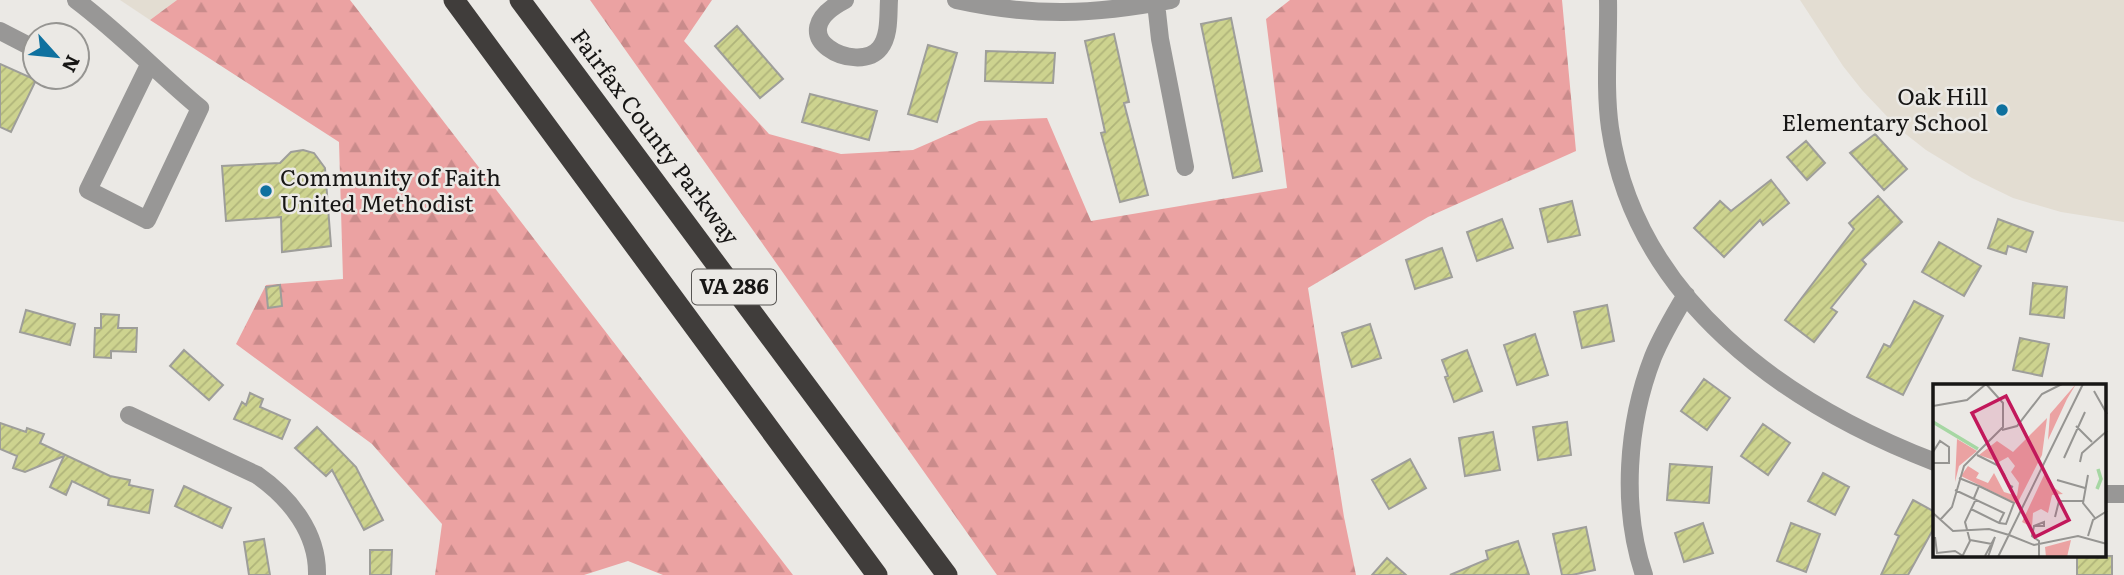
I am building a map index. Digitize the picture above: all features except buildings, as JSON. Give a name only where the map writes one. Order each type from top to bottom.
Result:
[{"type":"highway","name":"VA 286","points":[[454,0],[877,575]]},
{"type":"highway","name":"Fairfax County Parkway","points":[[520,0],[947,575]]},
{"type":"street","points":[[845,0],[825,14],[819,26],[818,37],[831,51],[859,56],[873,54],[881,47],[887,34],[889,0]]},
{"type":"street","points":[[956,0],[984,6],[1050,13],[1073,13],[1164,2],[1160,39],[1185,167]]},
{"type":"street","points":[[1608,0],[1606,88],[1610,128],[1630,204],[1658,260],[1713,326],[1771,376],[1860,430],[1933,461]]},
{"type":"street","points":[[84,2],[149,65],[200,108],[147,220],[88,190],[149,65]]},
{"type":"street","points":[[0,31],[21,42]]},
{"type":"street","points":[[1644,575],[1633,529],[1633,433],[1653,358],[1686,295]]},
{"type":"street","points":[[130,415],[257,475],[275,487],[290,503],[306,528],[313,548],[317,575]]},
{"type":"street","points":[[2106,494],[2124,494]]},
{"type":"shaded area","points":[[120,0],[177,0],[150,20]]},
{"type":"shaded area","name":"Oak Hill Elementary School","points":[[1800,0],[2124,0],[2124,222],[2061,212],[2013,198],[1972,178],[1926,150],[1898,128],[1862,90]]},
{"type":"green space","points":[[177,0],[350,0],[793,575],[663,575],[628,561],[584,575],[435,575],[442,524],[372,444],[236,344],[266,285],[343,279],[339,142],[150,20]]},
{"type":"green space","points":[[590,0],[712,0],[684,41],[769,134],[841,154],[913,150],[979,121],[1047,118],[1091,221],[1287,188],[1266,19],[1290,0],[1562,0],[1576,151],[1428,217],[1308,288],[1344,517],[1356,575],[997,575]]},
{"type":"place","name":"Oak Hill Elementary School","points":[[2002,110]]},
{"type":"place","name":"Community of Faith United Methodist","points":[[266,191]]}]
